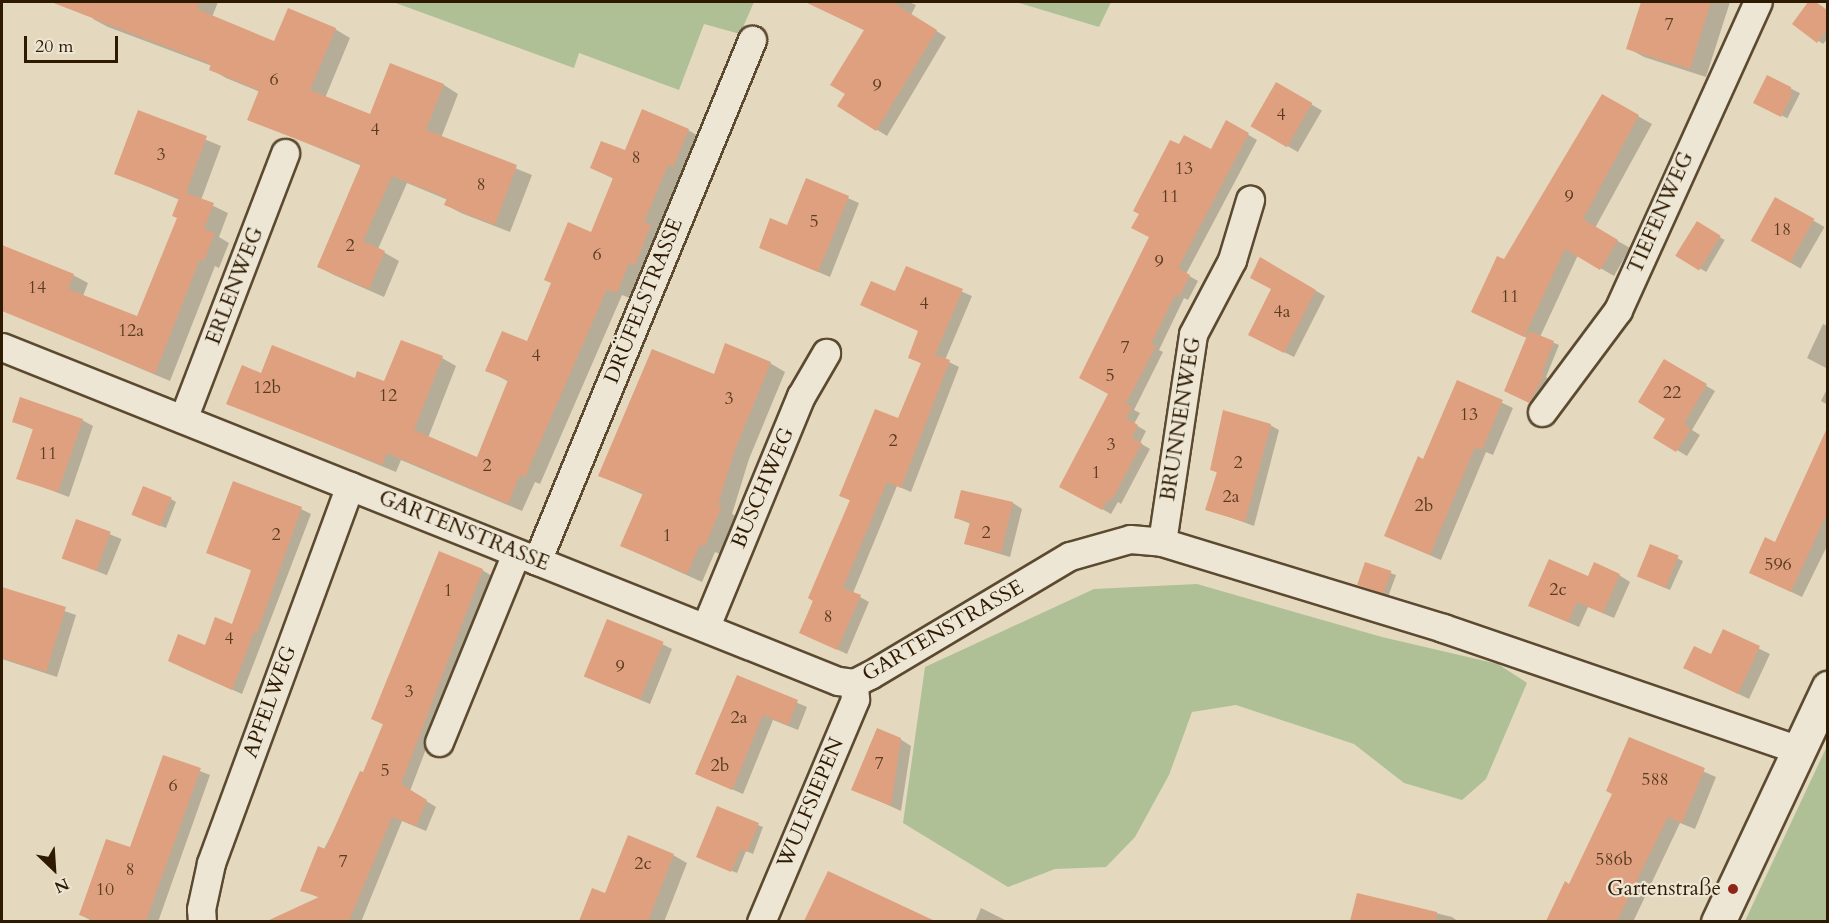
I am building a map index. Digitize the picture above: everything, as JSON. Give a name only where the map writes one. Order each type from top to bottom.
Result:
[{"type":"main road","points":[[1718,921],[1827,688]]},
{"type":"street","name":"TIEFENWEG","points":[[1542,412],[1618,310],[1758,2]]},
{"type":"street","name":"DRÜFELSTRASSE","points":[[439,742],[526,557],[752,40]]},
{"type":"street","name":"ERLENWEG","points":[[183,419],[285,153]]},
{"type":"street","name":"BRUNNENWEG","points":[[1162,542],[1192,334],[1232,260],[1250,200]]},
{"type":"street","name":"GARTENSTRASSE","points":[[2,347],[526,557],[706,626],[838,681],[854,682],[1070,556],[1130,539],[1162,542],[1443,628],[1799,750]]},
{"type":"street","name":"BUSCHWEG","points":[[706,626],[801,396],[826,353]]},
{"type":"street","name":"APFELWEG","points":[[202,921],[201,909],[211,863],[350,486]]},
{"type":"street","name":"WULFSIEPEN","points":[[761,921],[855,699],[854,682]]},
{"type":"green space","points":[[393,2],[754,2],[740,34],[704,24],[679,90],[579,53],[574,68]]},
{"type":"green space","points":[[1016,2],[1111,2],[1099,27]]},
{"type":"green space","points":[[1197,584],[1382,637],[1498,664],[1527,683],[1486,779],[1462,800],[1404,783],[1354,744],[1236,705],[1192,712],[1169,775],[1135,837],[1106,867],[1055,869],[1008,887],[903,823],[925,667],[1094,589]]},
{"type":"green space","points":[[1827,746],[1827,921],[1745,921]]},
{"type":"building","points":[[51,2],[200,2],[197,9],[274,41],[288,8],[336,28],[310,90],[370,114],[390,63],[444,84],[426,130],[517,165],[495,225],[444,205],[447,198],[392,176],[363,241],[385,251],[369,289],[317,267],[361,164],[247,120],[259,90],[209,70],[211,64]]},
{"type":"building","points":[[805,2],[892,2],[937,30],[876,131],[837,106],[845,94],[830,85],[864,30]]},
{"type":"building","points":[[1641,2],[1711,2],[1690,69],[1626,49]]},
{"type":"building","points":[[1808,2],[1816,2],[1827,10],[1827,29],[1817,43],[1792,24]]},
{"type":"building","points":[[1767,75],[1791,87],[1791,97],[1781,117],[1753,103]]},
{"type":"building","points":[[1276,82],[1312,103],[1287,147],[1250,126]]},
{"type":"building","points":[[1602,94],[1639,115],[1583,219],[1618,240],[1600,270],[1565,249],[1524,337],[1471,312],[1497,256],[1504,259]]},
{"type":"building","points":[[642,109],[689,129],[673,167],[668,165],[644,222],[651,225],[635,265],[629,263],[617,293],[607,289],[525,477],[520,475],[508,504],[387,453],[382,465],[226,404],[242,365],[261,373],[272,345],[355,378],[357,371],[384,381],[401,340],[443,356],[414,430],[477,457],[508,380],[485,371],[502,331],[527,341],[551,283],[544,280],[568,222],[591,232],[613,178],[590,168],[601,141],[625,150]]},
{"type":"building","points":[[138,110],[207,136],[186,193],[214,203],[204,229],[215,233],[204,261],[200,259],[155,374],[2,311],[2,245],[74,274],[68,289],[137,316],[177,218],[172,216],[179,198],[114,174]]},
{"type":"building","points":[[1226,120],[1249,133],[1178,268],[1190,275],[1179,297],[1175,295],[1151,344],[1156,346],[1126,403],[1116,398],[1132,407],[1126,418],[1138,425],[1132,438],[1142,443],[1112,500],[1109,498],[1102,510],[1059,487],[1108,394],[1079,378],[1149,237],[1131,228],[1139,214],[1133,211],[1170,140],[1179,144],[1184,135],[1211,149]]},
{"type":"building","points":[[806,178],[849,196],[818,272],[759,248],[770,218],[787,225]]},
{"type":"building","points":[[1775,197],[1814,219],[1790,263],[1751,241]]},
{"type":"building","points":[[1697,221],[1721,236],[1699,271],[1675,256]]},
{"type":"building","points":[[1260,257],[1316,290],[1284,353],[1248,335],[1271,289],[1250,278]]},
{"type":"building","points":[[906,266],[963,289],[935,355],[950,360],[901,488],[887,482],[843,588],[861,595],[837,650],[799,633],[813,601],[808,598],[850,500],[839,496],[875,409],[898,418],[921,363],[908,358],[918,331],[860,305],[871,281],[895,291]]},
{"type":"building","points":[[1529,331],[1554,341],[1542,373],[1545,374],[1529,403],[1504,391]]},
{"type":"building","points":[[725,343],[771,362],[735,450],[718,504],[722,506],[705,546],[700,545],[687,574],[620,546],[643,493],[598,476],[652,349],[714,374]]},
{"type":"building","points":[[1664,359],[1707,384],[1684,424],[1691,429],[1676,452],[1653,438],[1665,419],[1638,402]]},
{"type":"building","points":[[1457,380],[1503,400],[1482,450],[1475,447],[1430,555],[1384,536],[1418,456],[1423,459]]},
{"type":"building","points":[[20,397],[83,419],[58,492],[16,479],[33,429],[12,422]]},
{"type":"building","points":[[1223,410],[1271,424],[1245,522],[1205,510],[1217,472],[1210,470]]},
{"type":"building","points":[[1827,428],[1827,513],[1791,592],[1749,573],[1765,537],[1775,542]]},
{"type":"building","points":[[233,481],[302,507],[257,633],[254,632],[232,690],[168,661],[178,634],[205,645],[215,617],[232,624],[251,570],[206,553]]},
{"type":"building","points":[[143,486],[172,498],[160,526],[131,515]]},
{"type":"building","points":[[961,490],[1013,502],[1001,553],[964,544],[970,522],[954,518]]},
{"type":"building","points":[[76,519],[111,532],[96,571],[62,558]]},
{"type":"building","points":[[1650,544],[1679,556],[1666,588],[1637,576]]},
{"type":"building","points":[[439,551],[483,569],[401,784],[427,800],[416,826],[392,817],[349,921],[267,921],[319,897],[300,891],[318,846],[325,849],[360,771],[363,772],[383,724],[371,719]]},
{"type":"building","points":[[1549,559],[1588,576],[1594,562],[1620,574],[1603,613],[1577,602],[1568,622],[1528,606]]},
{"type":"building","points":[[1365,562],[1391,571],[1384,594],[1357,585]]},
{"type":"building","points":[[2,587],[66,607],[46,672],[2,658]]},
{"type":"building","points":[[607,619],[664,642],[640,699],[584,676]]},
{"type":"building","points":[[1723,629],[1760,646],[1738,694],[1683,668],[1694,646],[1711,654]]},
{"type":"building","points":[[737,675],[798,700],[788,725],[763,715],[732,790],[695,774]]},
{"type":"building","points":[[877,728],[901,738],[891,806],[851,790]]},
{"type":"building","points":[[1629,737],[1705,768],[1682,823],[1668,817],[1617,921],[1546,921],[1565,881],[1569,884],[1612,794],[1606,791]]},
{"type":"building","points":[[163,755],[201,768],[146,921],[96,921],[79,915],[106,839],[130,847]]},
{"type":"building","points":[[717,806],[759,823],[747,852],[741,849],[731,872],[696,857]]},
{"type":"building","points":[[628,835],[674,854],[648,921],[579,921],[592,888],[605,893]]},
{"type":"building","points":[[828,871],[935,921],[804,921]]},
{"type":"building","points":[[1357,893],[1437,912],[1436,921],[1350,921]]},
{"type":"place","name":"Gartenstraße","points":[[1733,889]]}]
